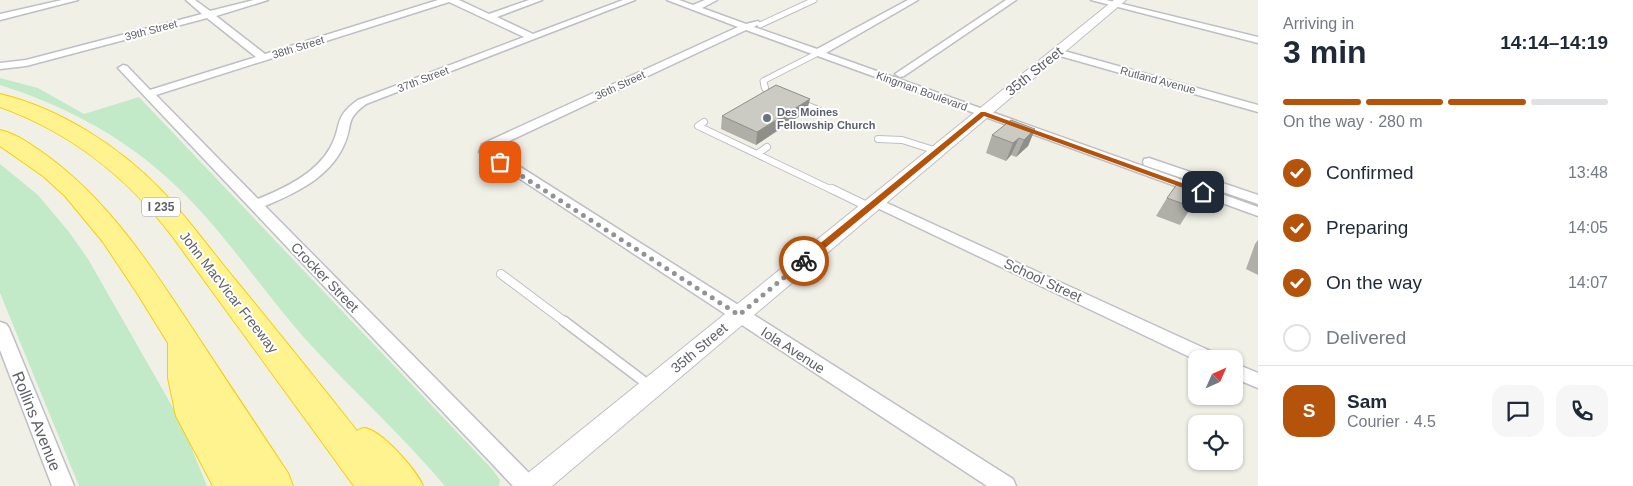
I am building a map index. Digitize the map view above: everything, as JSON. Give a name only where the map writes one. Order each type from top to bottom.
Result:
[{"type":"highway","name":"John MacVicar Freeway","points":[[0,100],[68,130],[92,145],[139,182],[180,230],[283,361],[377,486]]},
{"type":"highway","points":[[0,137],[42,163],[68,184],[97,214],[184,342],[274,486]]},
{"type":"highway","points":[[184,342],[185,378],[194,416],[234,486]]},
{"type":"highway","points":[[283,361],[404,486]]},
{"type":"street","points":[[0,17],[74,0]]},
{"type":"street","points":[[190,0],[264,58]]},
{"type":"street","name":"39th Street","points":[[0,66],[38,60],[264,0]]},
{"type":"street","name":"38th Street","points":[[148,94],[447,0]]},
{"type":"street","points":[[452,0],[532,38]]},
{"type":"street","points":[[488,17],[538,0]]},
{"type":"street","name":"37th Street","points":[[255,205],[299,185],[324,166],[337,148],[343,118],[350,109],[362,102],[631,0]]},
{"type":"street","name":"Kingman Boulevard","points":[[671,0],[700,3],[822,51],[987,110],[1258,212]]},
{"type":"street","points":[[822,51],[914,0]]},
{"type":"street","points":[[900,74],[1012,0]]},
{"type":"street","points":[[1095,0],[1118,2],[1258,40]]},
{"type":"street","name":"35th Street","points":[[532,486],[1118,2]]},
{"type":"street","name":"36th Street","points":[[486,147],[754,25]]},
{"type":"street","name":"Kingman Boulevard","points":[[822,51],[900,74],[987,110],[1258,200]]},
{"type":"street","name":"Rutland Avenue","points":[[1057,52],[1258,109]]},
{"type":"street","name":"Crocker Street","points":[[123,68],[527,486]]},
{"type":"street","name":"Iola Avenue","points":[[486,147],[485,152],[1005,486]]},
{"type":"street","name":"School Street","points":[[873,204],[1191,350]]},
{"type":"street","name":"Rollins Avenue","points":[[0,328],[63,486]]},
{"type":"street","points":[[1243,374],[1258,381]]},
{"type":"lane","points":[[754,25],[814,0]]},
{"type":"lane","points":[[774,92],[763,90],[763,81],[822,51]]},
{"type":"lane","points":[[792,99],[818,110]]},
{"type":"lane","points":[[704,122],[698,126],[757,154],[873,204]]},
{"type":"lane","points":[[878,140],[902,140],[937,151]]},
{"type":"lane","points":[[757,154],[767,147]]},
{"type":"lane","points":[[501,274],[651,387]]},
{"type":"green space","points":[[0,78],[38,88],[84,114],[139,97],[493,470],[500,480],[499,486],[445,486],[412,449],[307,341],[221,234],[164,175],[127,146],[87,121],[44,101],[0,85]]},
{"type":"green space","points":[[0,164],[38,195],[69,232],[88,259],[180,420],[207,486],[79,486],[0,293]]},
{"type":"building","points":[[776,85],[810,99],[757,132],[722,116]]},
{"type":"building","points":[[1011,120],[1035,129],[1024,140],[1019,138],[1013,143],[992,135]]},
{"type":"building","points":[[1177,184],[1201,192],[1192,207],[1167,198]]},
{"type":"way so far","points":[[500,162],[739,315],[804,261]]},
{"type":"place","name":"Des Moines Fellowship Church","points":[[767,118]]},
{"type":"route","points":[[804,261],[983,113],[1203,192]]}]
